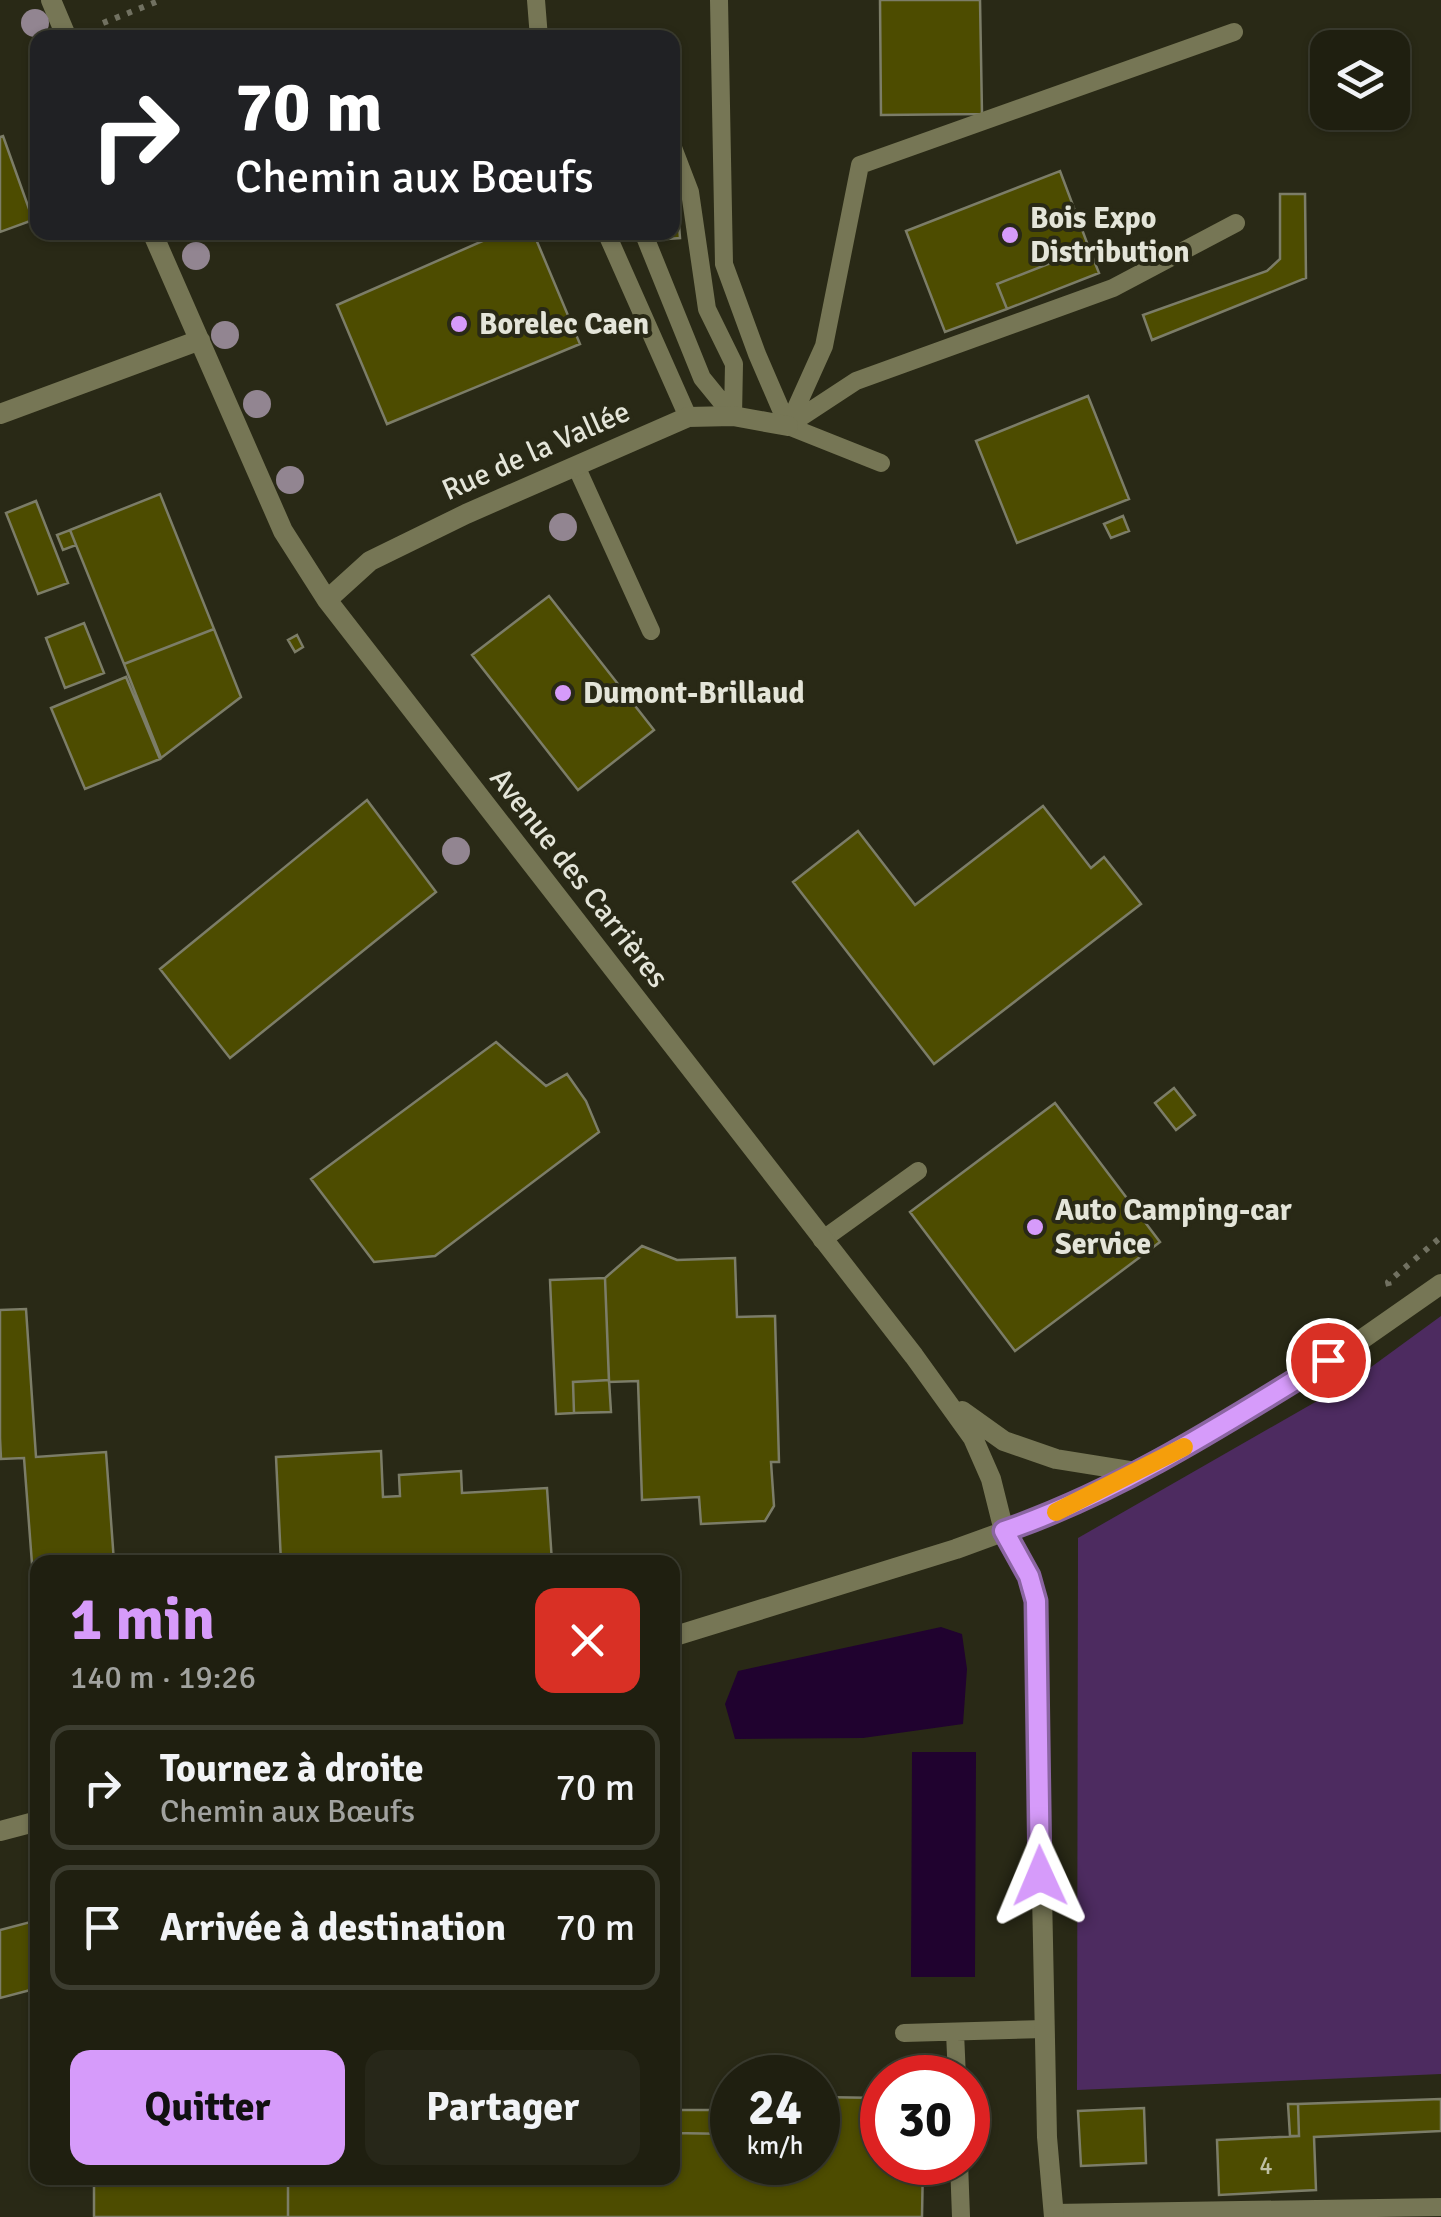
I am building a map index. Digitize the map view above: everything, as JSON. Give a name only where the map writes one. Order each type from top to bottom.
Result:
[{"type":"street","points":[[51,0],[64,30]]},
{"type":"street","name":"Avenue des Carrières","points":[[156,240],[283,531],[327,600],[944,1398],[973,1438],[992,1479],[1004,1531],[1029,1576],[1036,1601],[1047,2137],[1054,2215]]},
{"type":"street","points":[[0,414],[200,340]]},
{"type":"street","name":"Rue de la Vallée","points":[[327,600],[370,561],[466,514],[688,417],[733,416],[788,426]]},
{"type":"street","points":[[680,1634],[1052,1514],[1137,1472],[1358,1342],[1441,1284]]},
{"type":"street","points":[[944,1398],[1004,1441],[1056,1458],[1137,1472]]},
{"type":"street","points":[[0,1831],[30,1823]]},
{"type":"lane","points":[[536,0],[538,30]]},
{"type":"lane","points":[[719,0],[724,264],[788,426],[881,464]]},
{"type":"lane","points":[[788,426],[824,346],[860,165],[1234,32]]},
{"type":"lane","points":[[680,165],[690,192],[707,309],[734,364],[733,416]]},
{"type":"lane","points":[[788,426],[856,381],[1113,288],[1236,223]]},
{"type":"lane","points":[[610,240],[688,417]]},
{"type":"lane","points":[[646,240],[702,378],[733,416]]},
{"type":"lane","points":[[576,466],[651,631]]},
{"type":"lane","points":[[822,1240],[918,1171]]},
{"type":"lane","points":[[904,2033],[1044,2029]]},
{"type":"lane","points":[[956,2032],[956,2055]]},
{"type":"lane","points":[[959,2185],[960,2217]]},
{"type":"lane","points":[[1054,2215],[1441,2207]]},
{"type":"path","points":[[103,22],[161,0]]},
{"type":"shaded area","points":[[1441,1316],[1441,2074],[1077,2090],[1078,1538],[1352,1381]]},
{"type":"shaded area","points":[[941,1627],[962,1634],[967,1669],[963,1724],[863,1738],[735,1739],[725,1704],[738,1671]]},
{"type":"shaded area","points":[[912,1752],[976,1752],[975,1977],[911,1977]]},
{"type":"building","points":[[880,0],[980,0],[982,114],[881,115]]},
{"type":"building","points":[[3,136],[30,212],[30,221],[0,232]]},
{"type":"building","points":[[1060,171],[1089,248],[997,284],[1007,309],[945,332],[906,231]]},
{"type":"building","points":[[1280,194],[1305,194],[1306,278],[1152,340],[1143,315],[1267,271],[1280,259]]},
{"type":"building","name":"Borelec Caen","points":[[485,240],[536,240],[580,344],[387,424],[337,305]]},
{"type":"building","points":[[1089,248],[1099,273],[1007,309],[997,284]]},
{"type":"building","points":[[1088,396],[1129,499],[1017,543],[976,441]]},
{"type":"building","points":[[160,494],[214,629],[124,664],[70,530]]},
{"type":"building","points":[[36,501],[68,583],[38,594],[6,513]]},
{"type":"building","points":[[1123,516],[1129,531],[1111,538],[1104,524]]},
{"type":"building","points":[[70,530],[76,545],[63,550],[57,535]]},
{"type":"building","name":"Dumont-Brillaud","points":[[549,596],[654,730],[578,790],[472,655]]},
{"type":"building","points":[[84,623],[104,673],[65,688],[46,638]]},
{"type":"building","points":[[214,629],[241,697],[161,758],[124,664]]},
{"type":"building","points":[[297,635],[303,647],[295,652],[288,640]]},
{"type":"building","points":[[126,677],[160,759],[85,789],[51,708]]},
{"type":"building","points":[[367,800],[436,892],[230,1058],[160,969]]},
{"type":"building","points":[[1043,806],[1091,868],[1104,857],[1141,904],[934,1064],[793,882],[858,831],[915,905]]},
{"type":"building","points":[[496,1042],[546,1086],[567,1074],[586,1101],[599,1132],[435,1256],[374,1262],[311,1179]]},
{"type":"building","points":[[1174,1088],[1195,1115],[1176,1130],[1155,1103]]},
{"type":"building","name":"Auto Camping-car Service","points":[[1055,1103],[1160,1242],[1015,1351],[910,1212]]},
{"type":"building","points":[[642,1246],[677,1260],[735,1258],[737,1317],[775,1316],[779,1462],[771,1462],[774,1506],[765,1521],[701,1524],[699,1497],[642,1500],[638,1381],[609,1382],[605,1278]]},
{"type":"building","points":[[605,1278],[609,1380],[573,1382],[574,1413],[556,1414],[550,1280]]},
{"type":"building","points":[[26,1309],[36,1457],[106,1452],[113,1555],[31,1555],[24,1458],[1,1459],[0,1310]]},
{"type":"building","points":[[609,1380],[611,1412],[574,1413],[573,1382]]},
{"type":"building","points":[[381,1451],[383,1497],[400,1496],[399,1475],[461,1471],[462,1493],[547,1488],[552,1555],[281,1555],[276,1457]]},
{"type":"building","points":[[30,1922],[30,1990],[0,1998],[0,1930]]},
{"type":"building","points":[[840,2097],[860,2098],[860,2185],[923,2185],[922,2217],[288,2217],[288,2185],[680,2185],[680,2133],[710,2134],[710,2185],[840,2185]]},
{"type":"building","points":[[1441,2099],[1441,2131],[1314,2137],[1316,2190],[1219,2195],[1217,2140],[1299,2136],[1298,2104]]},
{"type":"building","points":[[1288,2104],[1298,2104],[1299,2136],[1290,2136]]},
{"type":"building","points":[[1144,2108],[1146,2163],[1081,2166],[1078,2111]]},
{"type":"building","points":[[680,2110],[710,2110],[710,2134],[680,2133]]},
{"type":"building","points":[[94,2185],[288,2185],[288,2217],[94,2217]]},
{"type":"slow traffic","points":[[1056,1512],[1184,1447]]},
{"type":"place","name":"Bois Expo Distribution","points":[[1010,235]]},
{"type":"place","name":"Borelec Caen","points":[[459,324]]},
{"type":"place","name":"Dumont-Brillaud","points":[[563,693]]},
{"type":"place","name":"Auto Camping-car Service","points":[[1035,1227]]},
{"type":"route","points":[[1040,1876],[1036,1601],[1029,1576],[1004,1531],[1052,1514],[1137,1472],[1328,1360]]}]
